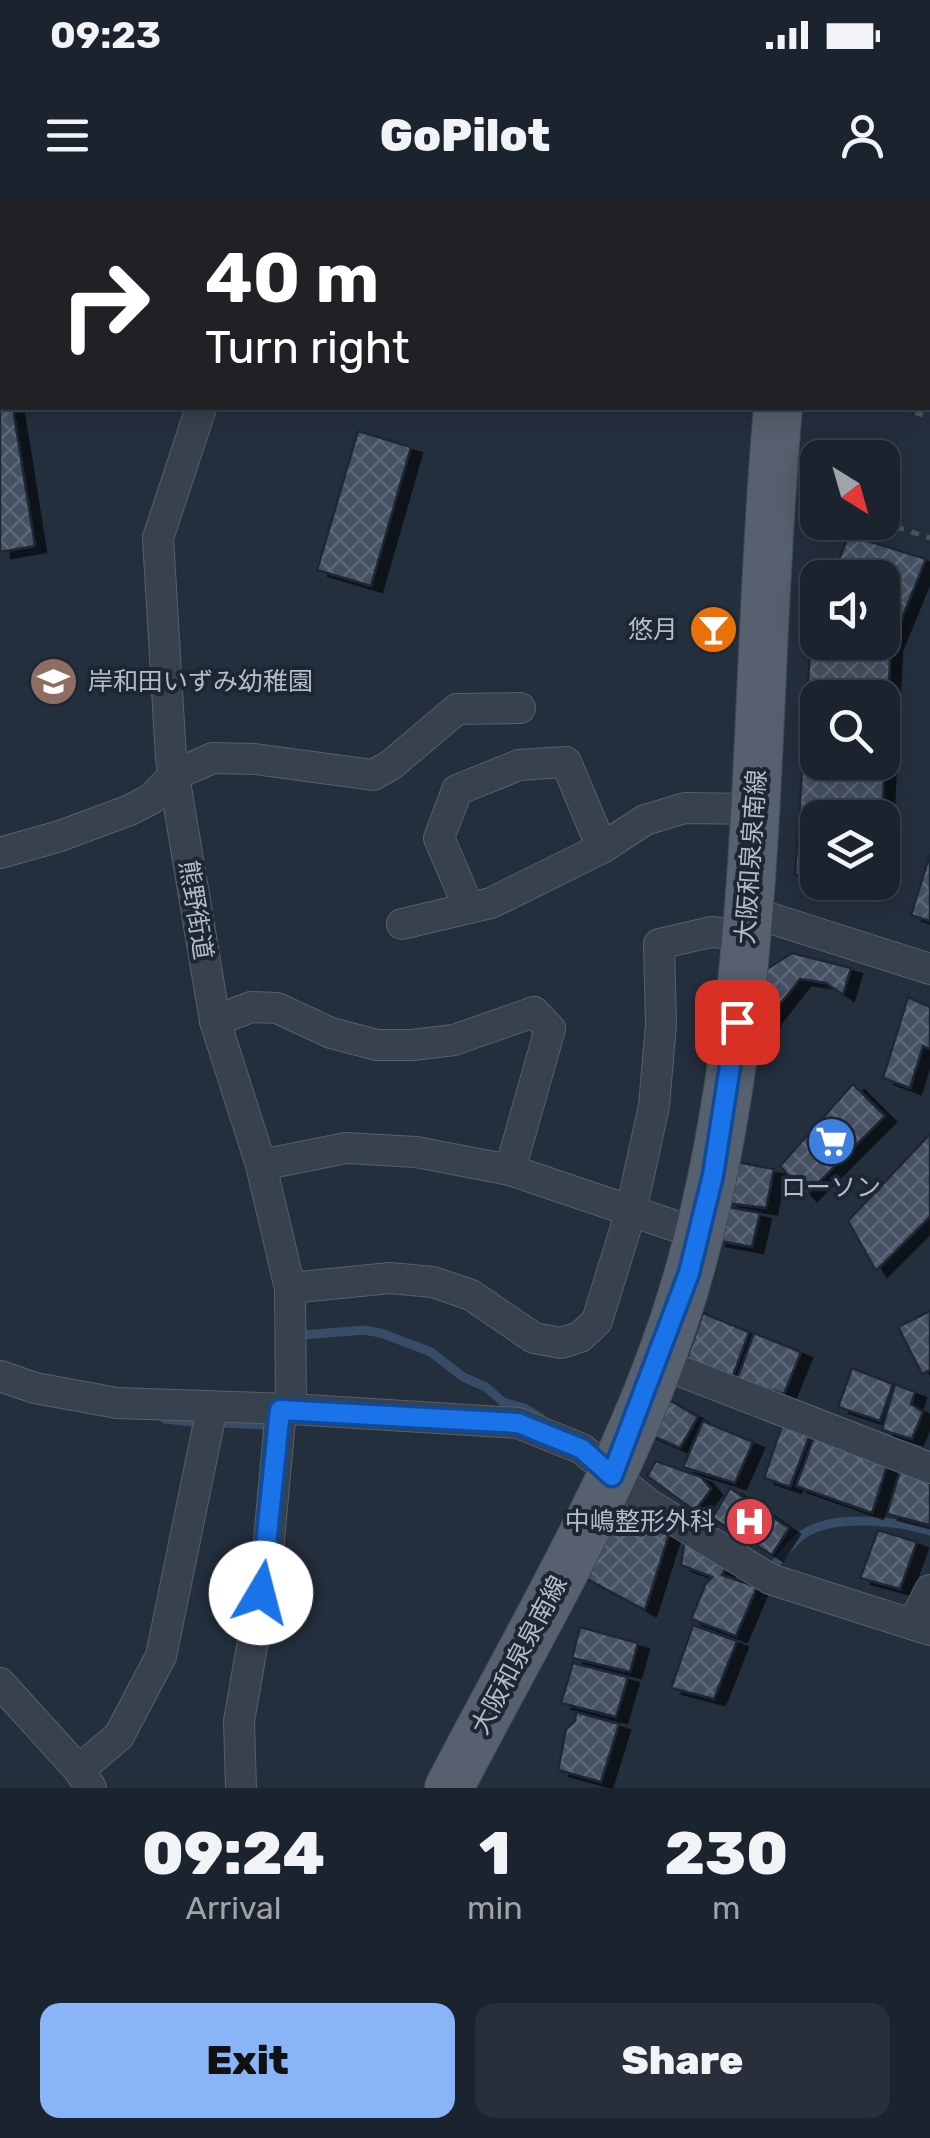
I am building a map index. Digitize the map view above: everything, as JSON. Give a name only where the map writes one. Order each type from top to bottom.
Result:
[{"type":"main road","name":"大阪和泉泉南線","points":[[448,1788],[612,1476],[689,1273],[722,1121],[747,923],[757,808],[778,410]]},
{"type":"street","name":"熊野街道","points":[[200,410],[158,538],[162,650],[174,775],[215,1022],[261,1165],[290,1288],[286,1409],[239,1721],[241,1788]]},
{"type":"street","points":[[0,853],[130,810],[151,799],[174,775],[213,758],[255,759],[372,774],[392,765],[456,710],[520,708]]},
{"type":"street","points":[[468,908],[439,838],[457,790],[519,764],[566,762],[602,848]]},
{"type":"street","points":[[402,924],[491,902],[602,848],[645,820],[685,808],[757,808]]},
{"type":"street","points":[[290,1288],[390,1278],[433,1282],[472,1295],[534,1338],[561,1343],[580,1337],[597,1321],[632,1212],[654,1106],[662,1024],[660,944],[747,923],[930,970]]},
{"type":"street","points":[[215,1022],[251,1008],[277,1008],[331,1033],[377,1045],[412,1046],[454,1040],[534,1012],[550,1029],[510,1170]]},
{"type":"street","points":[[261,1165],[346,1148],[416,1152],[510,1170],[698,1234]]},
{"type":"street","points":[[658,1362],[930,1468]]},
{"type":"street","points":[[0,1376],[35,1388],[118,1403],[518,1423],[582,1449],[647,1503],[770,1579],[921,1627],[930,1590]]},
{"type":"street","points":[[0,1682],[85,1779],[119,1736],[161,1656],[212,1408]]},
{"type":"path","points":[[900,528],[930,538]]},
{"type":"building","points":[[0,410],[13,410],[35,546],[0,552]]},
{"type":"building","points":[[358,431],[411,447],[371,586],[317,570]]},
{"type":"building","points":[[847,540],[865,540],[926,559],[900,623],[900,560],[839,560]]},
{"type":"building","points":[[809,660],[890,660],[889,680],[808,680]]},
{"type":"building","points":[[801,780],[884,780],[883,800],[800,800]]},
{"type":"building","points":[[800,801],[800,875],[795,875]]},
{"type":"building","points":[[930,854],[930,921],[911,915]]},
{"type":"building","points":[[792,953],[851,968],[843,995],[826,983],[800,979],[770,1017],[765,1032],[755,1030],[764,971]]},
{"type":"building","points":[[908,997],[930,1007],[930,1049],[923,1046],[910,1088],[883,1078]]},
{"type":"building","name":"ローソン","points":[[853,1084],[885,1116],[806,1195],[780,1166]]},
{"type":"building","points":[[930,1134],[930,1217],[876,1271],[848,1221]]},
{"type":"building","points":[[737,1162],[774,1169],[766,1208],[726,1203]]},
{"type":"building","points":[[723,1206],[760,1213],[752,1247],[715,1240]]},
{"type":"building","points":[[930,1311],[930,1370],[922,1374],[898,1327]]},
{"type":"building","points":[[703,1313],[749,1332],[733,1376],[686,1361]]},
{"type":"building","points":[[754,1333],[801,1352],[784,1394],[737,1379]]},
{"type":"building","points":[[852,1368],[893,1384],[880,1421],[838,1407]]},
{"type":"building","points":[[895,1384],[915,1392],[911,1404],[923,1412],[912,1439],[882,1430]]},
{"type":"building","points":[[666,1398],[698,1417],[680,1448],[646,1433]]},
{"type":"building","points":[[703,1421],[753,1442],[735,1483],[683,1467]]},
{"type":"building","points":[[783,1422],[811,1432],[790,1487],[764,1478]]},
{"type":"building","points":[[815,1434],[888,1463],[872,1513],[796,1486]]},
{"type":"building","points":[[656,1461],[701,1477],[711,1489],[695,1511],[647,1476]]},
{"type":"building","points":[[902,1464],[930,1474],[930,1525],[887,1514]]},
{"type":"building","points":[[730,1488],[789,1528],[772,1555],[712,1518]]},
{"type":"building","points":[[619,1515],[669,1535],[645,1610],[587,1579]]},
{"type":"building","points":[[878,1530],[917,1542],[900,1589],[860,1578]]},
{"type":"building","points":[[692,1543],[727,1565],[722,1575],[757,1587],[736,1636],[691,1619],[712,1577],[681,1565],[684,1544]]},
{"type":"building","points":[[693,1625],[737,1641],[714,1699],[671,1688]]},
{"type":"building","points":[[580,1627],[638,1643],[630,1672],[572,1658]]},
{"type":"building","points":[[573,1663],[628,1677],[616,1717],[561,1703]]},
{"type":"building","points":[[576,1712],[619,1724],[601,1782],[558,1770],[566,1729],[575,1721]]},
{"type":"waterway","points":[[303,1335],[364,1330],[381,1333],[431,1352],[503,1402],[541,1418]]},
{"type":"waterway","points":[[165,1419],[192,1422]]},
{"type":"waterway","points":[[222,1423],[266,1425]]},
{"type":"waterway","points":[[766,1564],[772,1568],[800,1536],[833,1523],[884,1522],[930,1531]]},
{"type":"place","name":"悠月","points":[[713,629]]},
{"type":"place","name":"岸和田いずみ幼稚園","points":[[53,681]]},
{"type":"place","name":"ローソン","points":[[831,1141]]},
{"type":"place","name":"中嶋整形外科","points":[[750,1521]]},
{"type":"route","points":[[261,1593],[280,1410],[518,1423],[582,1449],[612,1476],[689,1273],[713,1175],[737,1022]]}]
